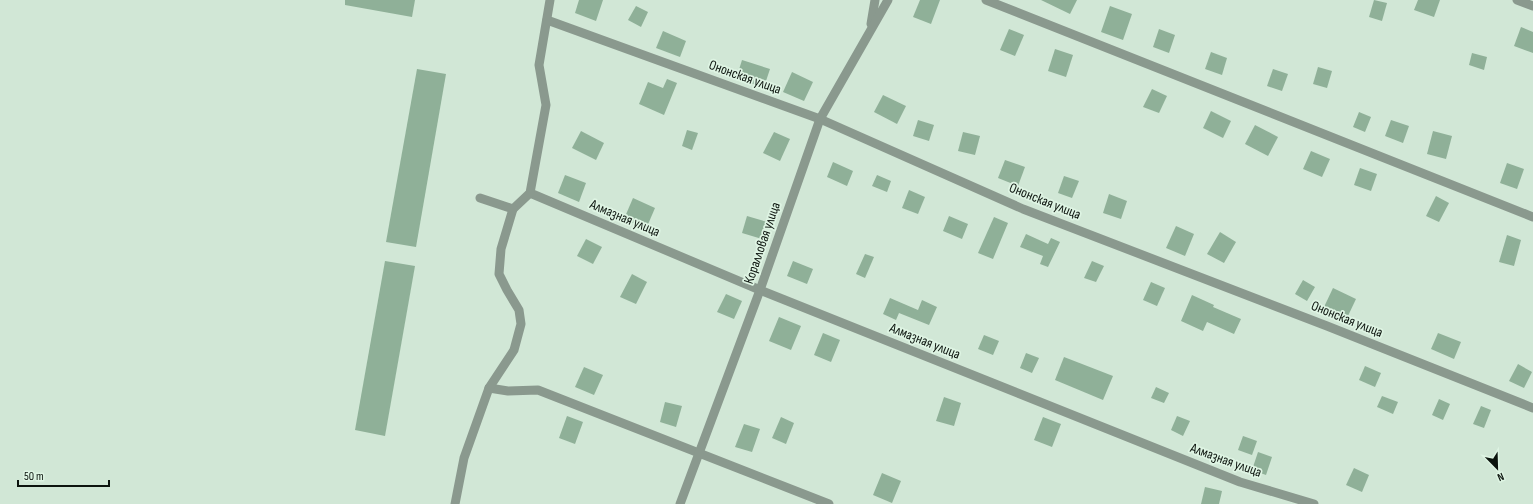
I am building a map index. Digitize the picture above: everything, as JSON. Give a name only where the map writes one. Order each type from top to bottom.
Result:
[{"type":"street","points":[[455,504],[464,458],[489,388],[514,350],[521,324],[519,310],[499,274],[501,249],[514,209],[530,193],[546,105],[539,65],[550,0]]},
{"type":"street","points":[[870,30],[875,0]]},
{"type":"street","name":"Коралловая улица","points":[[680,504],[760,290],[820,119],[888,0]]},
{"type":"street","points":[[986,0],[1533,217]]},
{"type":"street","points":[[1517,0],[1533,6]]},
{"type":"street","name":"Ононская улица","points":[[547,20],[820,119],[1023,209],[1327,326],[1533,408]]},
{"type":"street","name":"Алмазная улица","points":[[530,193],[760,290],[1240,482],[1314,504]]},
{"type":"street","points":[[480,198],[514,209]]},
{"type":"street","points":[[489,388],[508,391],[538,390],[829,504]]},
{"type":"building","points":[[345,0],[415,0],[412,17],[345,5]]},
{"type":"building","points":[[579,0],[603,0],[596,21],[575,13]]},
{"type":"building","points":[[920,0],[940,0],[931,24],[913,17]]},
{"type":"building","points":[[1041,0],[1077,0],[1070,14]]},
{"type":"building","points":[[1374,0],[1387,3],[1382,21],[1369,17]]},
{"type":"building","points":[[1418,0],[1440,0],[1434,17],[1414,10]]},
{"type":"building","points":[[636,6],[648,12],[641,27],[628,20]]},
{"type":"building","points":[[1110,6],[1132,14],[1123,40],[1101,32]]},
{"type":"building","points":[[1521,27],[1533,32],[1533,53],[1514,46]]},
{"type":"building","points":[[1009,29],[1024,35],[1015,56],[1000,50]]},
{"type":"building","points":[[1159,29],[1175,35],[1169,53],[1153,47]]},
{"type":"building","points":[[663,31],[686,41],[680,57],[656,48]]},
{"type":"building","points":[[1055,49],[1073,55],[1066,77],[1048,71]]},
{"type":"building","points":[[1211,52],[1227,58],[1222,75],[1205,69]]},
{"type":"building","points":[[1472,53],[1487,57],[1484,70],[1469,65]]},
{"type":"building","points":[[742,60],[770,69],[764,87],[736,79]]},
{"type":"building","points":[[1318,67],[1332,71],[1327,88],[1313,84]]},
{"type":"building","points":[[417,69],[446,74],[416,247],[386,242]]},
{"type":"building","points":[[1273,69],[1288,74],[1282,91],[1267,86]]},
{"type":"building","points":[[792,72],[813,82],[804,101],[783,92]]},
{"type":"building","points":[[667,79],[677,83],[664,115],[639,104],[648,82],[663,88]]},
{"type":"building","points":[[1152,89],[1167,96],[1159,113],[1143,107]]},
{"type":"building","points":[[883,95],[906,106],[897,124],[874,112]]},
{"type":"building","points":[[1211,111],[1231,121],[1223,138],[1203,128]]},
{"type":"building","points":[[1359,112],[1371,117],[1365,132],[1353,127]]},
{"type":"building","points":[[918,120],[934,125],[929,141],[913,136]]},
{"type":"building","points":[[1391,120],[1409,126],[1403,143],[1385,136]]},
{"type":"building","points":[[1255,125],[1278,137],[1268,156],[1245,144]]},
{"type":"building","points":[[687,130],[698,133],[692,150],[682,146]]},
{"type":"building","points":[[581,131],[604,143],[596,160],[572,148]]},
{"type":"building","points":[[1433,131],[1452,136],[1446,159],[1427,154]]},
{"type":"building","points":[[774,132],[790,139],[780,161],[763,153]]},
{"type":"building","points":[[963,132],[980,136],[975,155],[958,151]]},
{"type":"building","points":[[1311,151],[1330,159],[1322,177],[1303,169]]},
{"type":"building","points":[[1005,160],[1025,167],[1018,186],[998,178]]},
{"type":"building","points":[[833,162],[853,171],[847,186],[827,177]]},
{"type":"building","points":[[1507,163],[1524,169],[1517,189],[1500,183]]},
{"type":"building","points":[[1360,168],[1377,174],[1371,191],[1354,185]]},
{"type":"building","points":[[565,175],[586,183],[579,202],[558,193]]},
{"type":"building","points":[[877,175],[891,181],[887,192],[872,186]]},
{"type":"building","points":[[1064,176],[1079,181],[1072,198],[1058,193]]},
{"type":"building","points":[[909,190],[925,197],[918,214],[902,208]]},
{"type":"building","points":[[1109,194],[1127,201],[1121,219],[1103,213]]},
{"type":"building","points":[[1436,196],[1449,203],[1439,222],[1426,216]]},
{"type":"building","points":[[633,198],[655,208],[646,229],[624,219]]},
{"type":"building","points":[[747,216],[767,222],[762,239],[742,233]]},
{"type":"building","points":[[949,216],[968,224],[962,239],[943,231]]},
{"type":"building","points":[[994,217],[1008,223],[993,259],[978,253]]},
{"type":"building","points":[[1176,226],[1194,234],[1185,256],[1166,248]]},
{"type":"building","points":[[1220,232],[1236,242],[1224,263],[1207,254]]},
{"type":"building","points":[[1026,234],[1048,244],[1051,238],[1060,242],[1048,267],[1040,264],[1043,256],[1020,247]]},
{"type":"building","points":[[1507,235],[1521,240],[1514,266],[1499,262]]},
{"type":"building","points":[[586,239],[602,247],[593,264],[577,256]]},
{"type":"building","points":[[865,254],[874,257],[865,278],[856,274]]},
{"type":"building","points":[[385,261],[415,266],[385,436],[355,430]]},
{"type":"building","points":[[793,261],[813,269],[807,284],[787,276]]},
{"type":"building","points":[[1092,261],[1104,266],[1096,282],[1084,278]]},
{"type":"building","points":[[632,274],[647,282],[636,304],[620,297]]},
{"type":"building","points":[[1303,280],[1315,287],[1307,301],[1295,294]]},
{"type":"building","points":[[1151,282],[1165,288],[1157,306],[1143,300]]},
{"type":"building","points":[[1333,288],[1356,299],[1347,318],[1324,307]]},
{"type":"building","points":[[726,294],[742,301],[734,319],[717,312]]},
{"type":"building","points":[[1192,295],[1214,305],[1213,307],[1241,319],[1234,334],[1207,322],[1203,331],[1181,321]]},
{"type":"building","points":[[890,298],[918,310],[922,300],[937,307],[929,325],[899,313],[896,320],[883,314]]},
{"type":"building","points":[[779,317],[801,326],[791,350],[769,341]]},
{"type":"building","points":[[823,333],[840,340],[831,362],[814,355]]},
{"type":"building","points":[[1438,333],[1461,342],[1454,359],[1431,349]]},
{"type":"building","points":[[984,335],[999,341],[993,355],[978,349]]},
{"type":"building","points":[[1026,353],[1039,358],[1032,373],[1020,368]]},
{"type":"building","points":[[1064,357],[1113,376],[1103,400],[1055,380]]},
{"type":"building","points":[[1518,364],[1532,372],[1524,388],[1509,381]]},
{"type":"building","points":[[1365,366],[1381,373],[1375,387],[1359,380]]},
{"type":"building","points":[[584,367],[603,375],[594,395],[575,387]]},
{"type":"building","points":[[1156,387],[1169,393],[1164,403],[1151,398]]},
{"type":"building","points":[[1382,396],[1398,402],[1393,414],[1377,407]]},
{"type":"building","points":[[944,397],[961,403],[954,426],[936,421]]},
{"type":"building","points":[[1439,399],[1450,404],[1443,420],[1432,415]]},
{"type":"building","points":[[665,402],[682,406],[676,427],[660,422]]},
{"type":"building","points":[[1481,406],[1491,410],[1484,428],[1473,424]]},
{"type":"building","points":[[567,416],[583,422],[575,444],[559,438]]},
{"type":"building","points":[[1177,416],[1190,421],[1183,436],[1171,430]]},
{"type":"building","points":[[781,417],[794,423],[786,444],[772,438]]},
{"type":"building","points":[[1043,417],[1061,424],[1052,447],[1034,440]]},
{"type":"building","points":[[744,424],[760,429],[752,452],[735,447]]},
{"type":"building","points":[[1243,436],[1257,441],[1252,455],[1238,450]]},
{"type":"building","points":[[1258,452],[1272,457],[1266,475],[1252,470]]},
{"type":"building","points":[[1354,468],[1369,475],[1362,492],[1346,485]]},
{"type":"building","points":[[882,473],[901,481],[892,503],[873,495]]},
{"type":"building","points":[[1205,487],[1222,491],[1219,504],[1201,504]]}]
